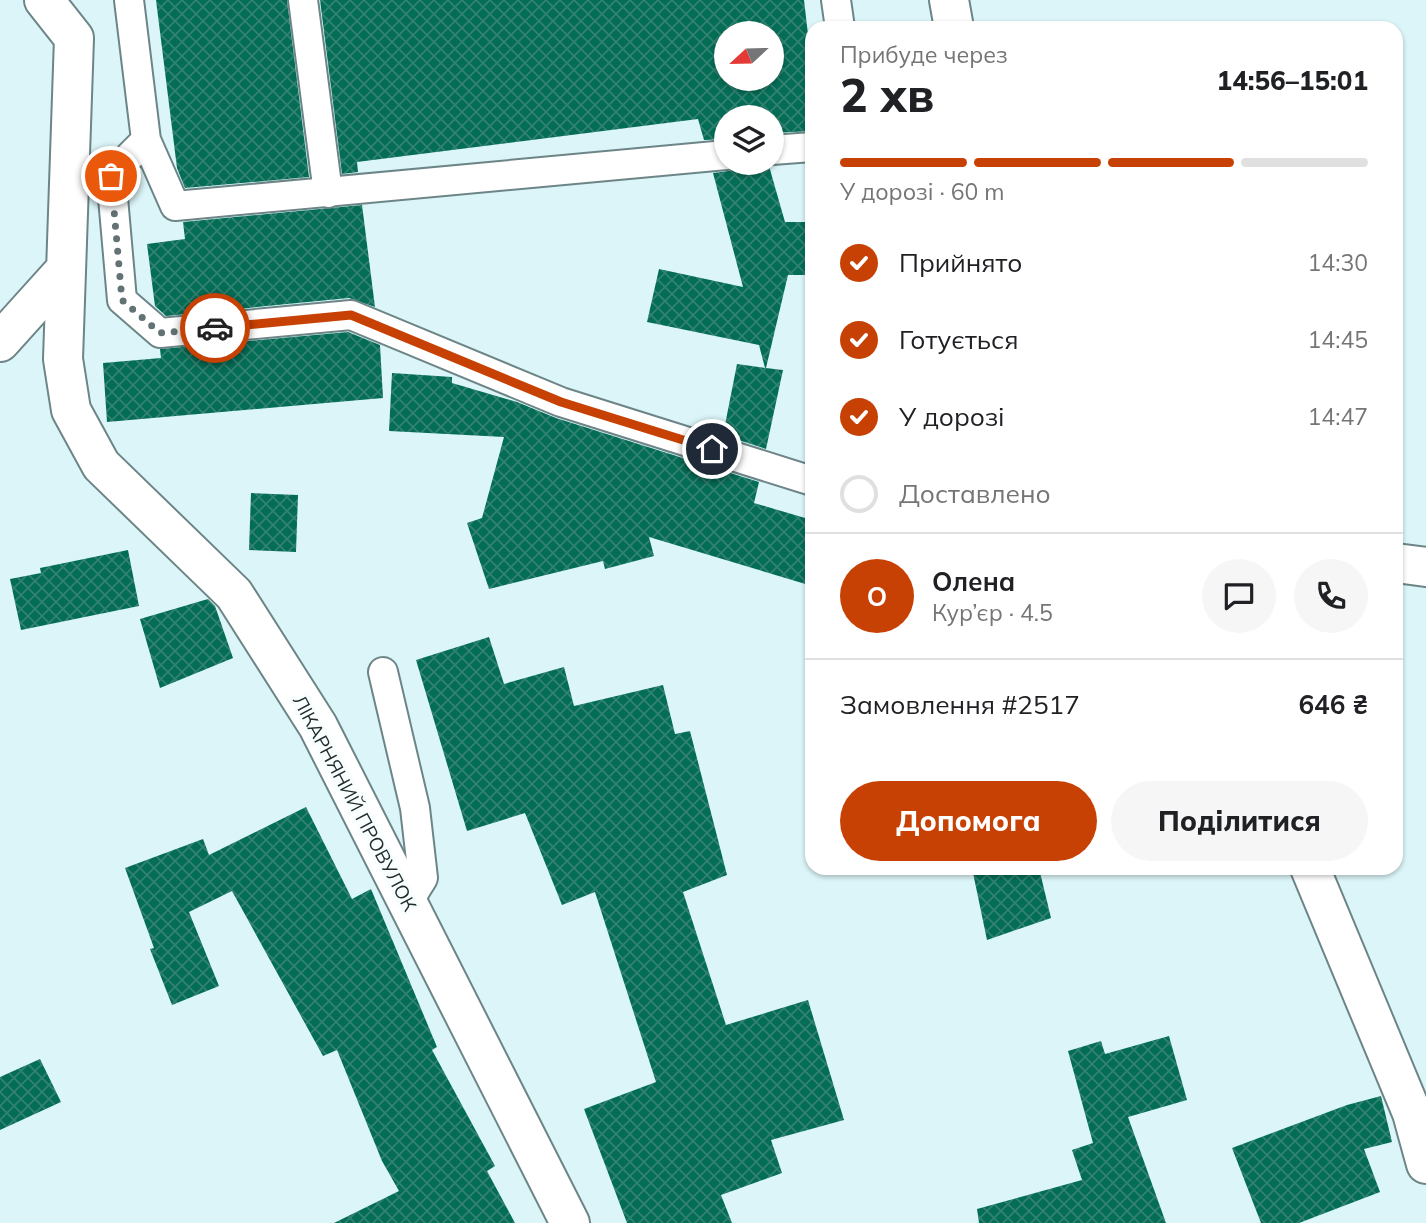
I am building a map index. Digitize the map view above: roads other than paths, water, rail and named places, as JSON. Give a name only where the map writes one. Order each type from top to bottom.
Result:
[{"type":"street","name":"ЛІКАРНЯНИЙ ПРОВУЛОК","points":[[44,0],[74,38],[63,359],[71,410],[101,465],[234,594],[318,726],[570,1223]]},
{"type":"street","points":[[949,0],[953,21]]},
{"type":"street","points":[[0,342],[64,271]]},
{"type":"street","points":[[1403,564],[1426,567]]},
{"type":"street","points":[[1313,875],[1419,1115],[1426,1164]]},
{"type":"lane","points":[[129,0],[146,140],[175,206],[714,156]]},
{"type":"lane","points":[[303,0],[328,193]]},
{"type":"lane","points":[[836,0],[839,21]]},
{"type":"lane","points":[[146,140],[111,176],[122,300],[160,333],[351,315],[561,402],[805,479]]},
{"type":"lane","points":[[784,149],[805,148]]},
{"type":"lane","points":[[383,672],[415,808],[423,878],[408,902]]}]
